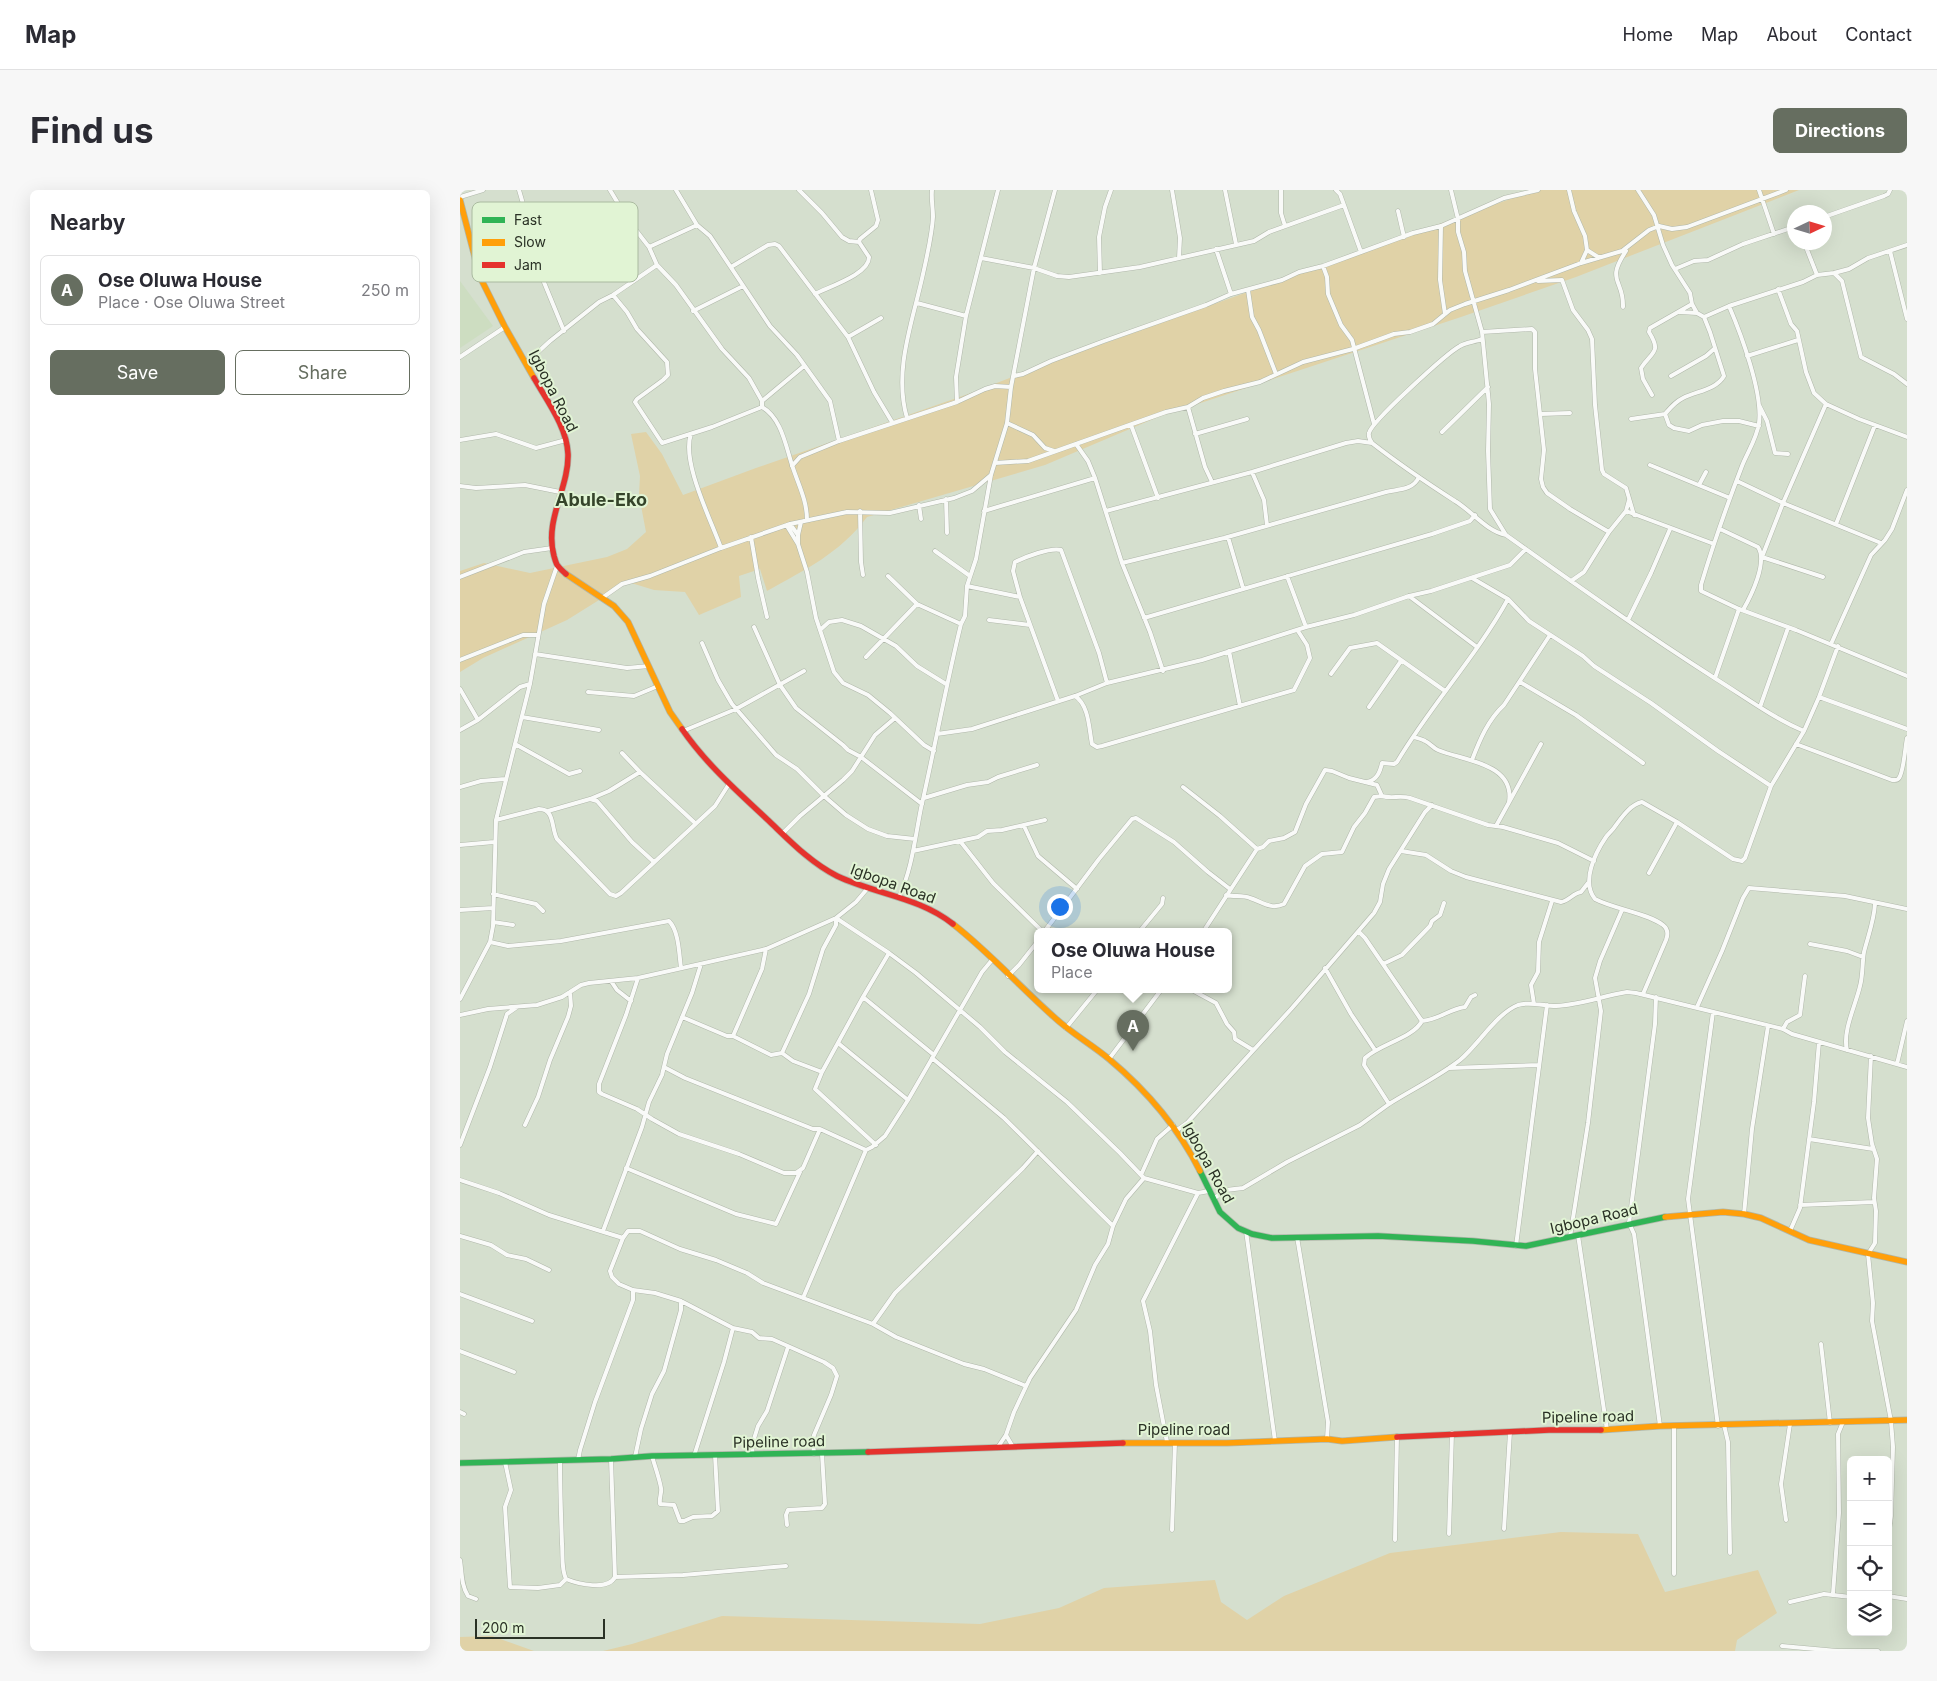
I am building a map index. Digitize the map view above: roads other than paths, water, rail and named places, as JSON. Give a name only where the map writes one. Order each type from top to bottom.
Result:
[{"type":"street","points":[[460,198],[483,190]]},
{"type":"street","points":[[518,190],[522,202]]},
{"type":"street","points":[[676,190],[697,225],[710,236],[770,326],[830,400],[839,441]]},
{"type":"street","points":[[799,190],[845,240],[859,242],[870,262],[857,274],[815,294]]},
{"type":"street","points":[[859,242],[876,226],[878,220],[871,190]]},
{"type":"street","points":[[907,418],[903,404],[902,388],[904,356],[932,227],[932,190]]},
{"type":"street","points":[[957,402],[956,377],[966,316],[998,190]]},
{"type":"street","points":[[899,897],[913,851],[946,684],[961,624],[965,616],[967,586],[976,559],[991,475],[1007,423],[1011,387],[1034,268],[1055,190]]},
{"type":"street","points":[[1100,273],[1098,245],[1105,207],[1111,190]]},
{"type":"street","points":[[1172,190],[1180,238],[1179,258]]},
{"type":"street","points":[[1225,190],[1236,244]]},
{"type":"street","points":[[1281,190],[1281,213],[1285,226]]},
{"type":"street","points":[[1336,190],[1340,192],[1361,252]]},
{"type":"street","points":[[1452,190],[1458,219],[1458,235],[1464,252],[1465,270],[1482,332],[1488,387],[1490,509],[1506,535]]},
{"type":"street","points":[[1014,376],[1023,374],[1051,360],[1206,306],[1231,294],[1282,280],[1299,272],[1323,266],[1441,226],[1482,206],[1504,198],[1538,190]]},
{"type":"street","points":[[1569,190],[1574,211],[1585,236],[1587,250],[1581,263]]},
{"type":"street","points":[[1638,190],[1654,214],[1663,245],[1690,293],[1696,313]]},
{"type":"street","points":[[1759,190],[1774,234]]},
{"type":"street","points":[[1623,308],[1623,301],[1615,277],[1619,260],[1627,249],[1649,230],[1659,226],[1672,229],[1687,227],[1786,190]]},
{"type":"street","points":[[1832,214],[1884,196],[1890,190]]},
{"type":"street","points":[[613,191],[619,202]]},
{"type":"street","name":"Igbopa Road","points":[[460,198],[472,247]]},
{"type":"street","points":[[981,258],[1034,268],[1057,276],[1069,277],[1100,273],[1140,267],[1259,239],[1285,226],[1344,205]]},
{"type":"street","points":[[1398,211],[1404,237]]},
{"type":"street","points":[[649,247],[697,225]]},
{"type":"street","points":[[1441,226],[1440,280],[1441,300],[1445,308],[1445,314]]},
{"type":"street","points":[[1675,269],[1694,261],[1708,260],[1743,244],[1787,229]]},
{"type":"street","points":[[638,233],[649,247],[656,265],[676,285],[722,349],[748,378],[762,401],[762,407]]},
{"type":"street","points":[[731,267],[768,245],[775,244],[779,246],[848,337],[874,392],[892,422]]},
{"type":"street","points":[[1704,317],[1778,289],[1803,282],[1817,275],[1834,273],[1850,268],[1868,258],[1907,245]]},
{"type":"street","points":[[1216,249],[1231,294]]},
{"type":"street","points":[[995,463],[1019,462],[1055,451],[1166,412],[1188,407],[1203,398],[1260,382],[1303,362],[1353,349],[1394,334],[1410,332],[1433,324],[1450,310],[1472,301],[1627,249]]},
{"type":"street","points":[[1587,250],[1598,257],[1603,257]]},
{"type":"street","points":[[1807,250],[1817,275]]},
{"type":"street","points":[[1890,250],[1907,319]]},
{"type":"street","points":[[638,278],[656,265]]},
{"type":"street","points":[[1323,266],[1327,277],[1328,294],[1341,325],[1352,340],[1374,424]]},
{"type":"street","points":[[1566,270],[1562,280],[1573,310],[1588,330],[1592,339],[1595,405],[1602,470],[1604,474],[1626,488],[1634,515]]},
{"type":"street","points":[[1834,273],[1842,281],[1861,358],[1894,374],[1907,384]]},
{"type":"street","points":[[1533,282],[1562,280]]},
{"type":"street","name":"Igbopa Road","points":[[483,282],[504,327],[558,421],[566,440],[568,454],[566,467],[553,522],[552,548],[557,566],[576,582],[614,606],[628,622],[670,712],[702,757],[782,834],[815,862],[843,880],[867,889],[899,897],[944,917],[968,936],[1008,976],[1066,1028],[1109,1059],[1161,1110],[1175,1127],[1197,1164],[1220,1212],[1238,1228],[1272,1238],[1387,1236],[1473,1241],[1516,1246],[1537,1245],[1629,1223],[1690,1213],[1713,1212],[1744,1214],[1761,1218],[1826,1245],[1907,1262]]},
{"type":"street","points":[[544,282],[564,331]]},
{"type":"street","points":[[526,363],[599,302],[613,296],[632,282]]},
{"type":"street","points":[[693,311],[743,286]]},
{"type":"street","points":[[1778,289],[1791,324],[1798,331],[1798,340],[1811,390],[1826,404],[1875,425],[1907,436]]},
{"type":"street","points":[[1248,290],[1252,317],[1260,330],[1276,374]]},
{"type":"street","points":[[613,296],[627,312],[637,329],[667,362],[668,375],[664,380],[636,399],[636,405],[662,443],[762,407]]},
{"type":"street","points":[[917,303],[966,316]]},
{"type":"street","points":[[1652,395],[1643,379],[1641,368],[1655,350],[1656,343],[1649,332],[1650,328],[1692,304]]},
{"type":"street","points":[[1730,306],[1744,341],[1758,403],[1759,426],[1730,498],[1701,585],[1701,591],[1741,610],[1838,646],[1907,676]]},
{"type":"street","points":[[1445,308],[1450,310]]},
{"type":"street","points":[[1631,419],[1643,419],[1666,414],[1672,406],[1685,397],[1719,384],[1724,376],[1704,317],[1696,313],[1680,312]]},
{"type":"street","points":[[848,337],[881,318]]},
{"type":"street","points":[[460,357],[504,327]]},
{"type":"street","points":[[1482,332],[1532,329],[1535,332],[1535,369],[1544,450],[1542,487],[1547,493],[1570,509],[1609,532]]},
{"type":"street","points":[[1372,444],[1368,437],[1374,424],[1450,353],[1463,344],[1482,339]]},
{"type":"street","points":[[1747,356],[1798,340]]},
{"type":"street","points":[[1671,376],[1714,349]]},
{"type":"street","points":[[762,401],[804,366]]},
{"type":"street","points":[[792,466],[805,454],[839,441],[957,402],[985,389],[1002,386],[1011,387]]},
{"type":"street","points":[[1442,432],[1488,387]]},
{"type":"street","points":[[1758,403],[1767,421],[1775,453],[1788,454]]},
{"type":"street","points":[[1715,678],[1741,610],[1759,571],[1762,557],[1826,404]]},
{"type":"street","points":[[762,407],[772,415],[778,426],[806,502],[807,520]]},
{"type":"street","points":[[1188,407],[1205,467],[1212,482]]},
{"type":"street","points":[[1541,414],[1570,413]]},
{"type":"street","points":[[1666,414],[1668,425],[1689,431],[1702,425],[1730,420],[1759,426]]},
{"type":"street","points":[[1195,434],[1247,419]]},
{"type":"street","points":[[1007,423],[1033,435],[1045,448],[1055,451]]},
{"type":"street","points":[[1131,425],[1158,498]]},
{"type":"street","points":[[1836,524],[1875,425]]},
{"type":"street","points":[[460,440],[496,434],[536,448],[566,440]]},
{"type":"street","points":[[691,434],[688,446],[689,456],[700,493],[721,548]]},
{"type":"street","points":[[1106,511],[1252,472],[1346,443],[1358,441],[1372,444],[1475,515],[1491,530],[1506,535],[1669,650],[1789,725],[1804,731]]},
{"type":"street","points":[[1076,444],[1088,461],[1122,563],[1163,671]]},
{"type":"street","points":[[1650,466],[1730,498]]},
{"type":"street","points":[[1252,472],[1264,500],[1267,525]]},
{"type":"street","points":[[1699,485],[1706,472]]},
{"type":"street","points":[[602,598],[622,584],[650,576],[721,548],[788,525],[840,513],[860,511],[890,513],[960,496],[972,491],[991,475]]},
{"type":"street","points":[[1122,563],[1228,537],[1371,498],[1386,492],[1411,487],[1415,485],[1419,477]]},
{"type":"street","points":[[984,512],[1094,478]]},
{"type":"street","points":[[1737,481],[1784,503],[1881,543]]},
{"type":"street","points":[[460,486],[476,488],[525,485],[560,492]]},
{"type":"street","points":[[1831,644],[1871,555],[1886,540],[1892,529],[1907,490]]},
{"type":"street","points":[[946,499],[947,532]]},
{"type":"street","points":[[1571,581],[1584,572],[1609,532],[1626,511],[1629,500]]},
{"type":"street","points":[[919,505],[922,518]]},
{"type":"street","points":[[860,511],[863,575]]},
{"type":"street","points":[[1626,511],[1714,544]]},
{"type":"street","points":[[1144,618],[1432,534],[1470,521],[1475,515]]},
{"type":"street","points":[[798,544],[801,522]]},
{"type":"street","points":[[788,525],[798,535]]},
{"type":"street","points":[[788,525],[798,544],[807,572],[810,593],[834,672],[844,683],[868,695],[924,745],[934,751]]},
{"type":"street","points":[[1628,620],[1670,529]]},
{"type":"street","points":[[1720,529],[1758,547],[1762,557],[1823,578]]},
{"type":"street","points":[[1228,537],[1243,588]]},
{"type":"street","points":[[751,538],[767,617]]},
{"type":"street","points":[[460,577],[524,552],[552,548]]},
{"type":"street","points":[[937,734],[972,729],[1058,702],[1107,683],[1163,671],[1306,627],[1354,615],[1408,596],[1431,591],[1510,565],[1526,549]]},
{"type":"street","points":[[1058,702],[1020,597],[1013,571],[1015,562],[1048,550],[1061,550],[1099,653],[1107,683]]},
{"type":"street","points":[[935,551],[970,576]]},
{"type":"street","points":[[460,1000],[490,942],[493,922],[496,820],[530,684],[547,594],[557,566]]},
{"type":"street","points":[[888,576],[917,604],[961,624]]},
{"type":"street","points":[[1287,576],[1306,627]]},
{"type":"street","points":[[1472,578],[1508,600],[1529,621],[1583,656],[1771,786]]},
{"type":"street","points":[[967,586],[1020,597]]},
{"type":"street","points":[[1408,596],[1477,646]]},
{"type":"street","points":[[1364,782],[1373,780],[1380,773],[1382,763],[1394,764],[1397,762],[1425,718],[1508,600]]},
{"type":"street","points":[[866,657],[917,604]]},
{"type":"street","points":[[820,630],[829,622],[842,620],[860,626],[896,646],[911,661],[946,684]]},
{"type":"street","points":[[989,620],[1030,624]]},
{"type":"street","points":[[754,627],[780,685],[799,712],[810,718],[853,754],[861,757],[922,804]]},
{"type":"street","points":[[1760,707],[1788,628]]},
{"type":"street","points":[[1075,696],[1084,707],[1092,744],[1097,747],[1240,706],[1294,690],[1310,658],[1307,645],[1298,631]]},
{"type":"street","points":[[460,660],[510,640],[526,635],[538,635]]},
{"type":"street","points":[[1472,760],[1483,732],[1520,682],[1550,635]]},
{"type":"street","points":[[702,643],[724,694],[776,755],[797,769],[846,815],[876,832],[915,839]]},
{"type":"street","points":[[1331,674],[1350,648],[1377,643],[1445,691]]},
{"type":"street","points":[[1401,851],[1421,853],[1451,871],[1466,877],[1566,902],[1584,890],[1594,861],[1607,836],[1623,816],[1639,802],[1642,802],[1677,822],[1733,859],[1742,860],[1745,858],[1771,786],[1804,731],[1838,646]]},
{"type":"street","points":[[1229,651],[1240,706]]},
{"type":"street","points":[[535,654],[627,668],[649,666]]},
{"type":"street","points":[[1369,707],[1401,661]]},
{"type":"street","points":[[683,731],[736,709],[804,670]]},
{"type":"street","points":[[1520,682],[1576,715],[1643,763]]},
{"type":"street","points":[[460,730],[478,720],[520,687],[530,684]]},
{"type":"street","points":[[588,692],[634,696],[658,686]]},
{"type":"street","points":[[460,690],[478,720]]},
{"type":"street","points":[[1819,697],[1907,729]]},
{"type":"street","points":[[522,717],[599,730]]},
{"type":"street","points":[[782,834],[843,780],[875,735],[895,718]]},
{"type":"street","points":[[1414,737],[1426,741],[1438,750],[1472,760],[1499,773],[1510,788],[1509,802]]},
{"type":"street","points":[[1796,744],[1883,777],[1896,780],[1899,778],[1901,771],[1907,738]]},
{"type":"street","points":[[515,744],[569,774],[580,771]]},
{"type":"street","points":[[1496,826],[1541,744]]},
{"type":"street","points":[[622,753],[695,823]]},
{"type":"street","points":[[924,798],[967,785],[988,782],[1028,766],[1037,765]]},
{"type":"street","points":[[1205,928],[1257,849],[1263,847],[1269,841],[1284,838],[1295,832],[1306,804],[1325,770],[1377,785],[1382,796]]},
{"type":"street","points":[[496,820],[538,809],[548,811],[590,799],[609,791],[640,772]]},
{"type":"street","points":[[460,788],[481,782],[505,779]]},
{"type":"street","points":[[548,811],[557,839],[610,894],[616,896],[622,893],[715,806],[729,784]]},
{"type":"street","points":[[1183,788],[1224,818],[1257,849]]},
{"type":"street","points":[[1226,895],[1250,898],[1259,903],[1274,907],[1284,904],[1306,866],[1322,854],[1342,852],[1354,827],[1374,797],[1382,796],[1386,798],[1401,796],[1432,805],[1558,844],[1594,861]]},
{"type":"street","points":[[590,799],[596,801],[632,842],[654,862]]},
{"type":"street","points":[[998,1447],[1006,1435],[1026,1386],[1076,1310],[1095,1265],[1108,1244],[1113,1226],[1126,1199],[1142,1177],[1156,1139],[1175,1127],[1187,1123],[1359,932],[1377,907],[1389,869],[1425,812],[1432,805]]},
{"type":"street","points":[[1047,928],[1104,853],[1132,819],[1136,818],[1174,842],[1230,889]]},
{"type":"street","points":[[913,851],[978,837],[987,831],[1024,826],[1045,820]]},
{"type":"street","points":[[1649,873],[1677,822]]},
{"type":"street","points":[[1024,826],[1038,856],[1077,889]]},
{"type":"street","points":[[960,841],[993,883],[1040,928]]},
{"type":"street","points":[[460,844],[494,842]]},
{"type":"street","points":[[1588,883],[1595,899],[1648,918],[1664,926],[1667,931],[1666,940],[1643,994]]},
{"type":"street","points":[[1697,1007],[1749,888],[1845,896],[1875,904],[1907,909]]},
{"type":"street","points":[[460,1015],[488,1009],[547,1002],[589,983],[638,978],[766,949],[836,918],[856,902],[867,889]]},
{"type":"street","points":[[493,894],[536,904],[543,911]]},
{"type":"street","points":[[1142,928],[1161,905],[1162,898]]},
{"type":"street","points":[[1534,1004],[1531,985],[1538,972],[1539,942],[1552,900]]},
{"type":"street","points":[[1383,964],[1402,955],[1430,926],[1432,921],[1440,915],[1444,903]]},
{"type":"street","points":[[1847,1050],[1846,1042],[1852,1009],[1861,982],[1863,956],[1873,921],[1875,904]]},
{"type":"street","points":[[460,910],[493,908]]},
{"type":"street","points":[[1570,1237],[1589,1113],[1601,1011],[1595,978],[1600,961],[1622,910]]},
{"type":"street","points":[[836,918],[916,973],[980,1027],[1005,1052],[1067,1102],[1142,1177],[1198,1192],[1209,1191]]},
{"type":"street","points":[[782,1053],[809,994],[823,949],[836,925],[836,918]]},
{"type":"street","points":[[490,942],[508,946],[561,940],[669,921],[678,945],[682,968]]},
{"type":"street","points":[[493,922],[513,925]]},
{"type":"street","points":[[1359,932],[1422,1021]]},
{"type":"street","points":[[1810,944],[1863,956]]},
{"type":"street","points":[[1008,976],[1034,946]]},
{"type":"street","points":[[733,1036],[762,969],[766,949]]},
{"type":"street","points":[[876,1145],[815,1089],[822,1072],[889,953]]},
{"type":"street","points":[[803,1298],[866,1150],[876,1145],[885,1136],[982,972],[992,960]]},
{"type":"street","points":[[603,1231],[701,964]]},
{"type":"street","points":[[695,965],[699,969]]},
{"type":"street","points":[[1325,968],[1351,1014],[1375,1050]]},
{"type":"street","points":[[1783,1029],[1787,1022],[1800,1015],[1805,976]]},
{"type":"street","points":[[638,978],[599,1088],[602,1094],[637,1108],[645,1115],[679,1134],[739,1154],[777,1171],[790,1174],[800,1172]]},
{"type":"street","points":[[611,981],[617,990],[631,1000]]},
{"type":"street","points":[[525,1125],[538,1097],[552,1055],[568,1018],[571,1006],[570,992]]},
{"type":"street","points":[[1213,1199],[1226,1190],[1243,1188],[1287,1162],[1360,1124],[1449,1068],[1470,1051],[1481,1037],[1513,1008],[1523,1004],[1570,1004],[1626,992],[1643,994],[1783,1029],[1792,1034],[1907,1067]]},
{"type":"street","points":[[1066,1028],[1095,993]]},
{"type":"street","points":[[1109,1059],[1159,993]]},
{"type":"street","points":[[1198,993],[1216,1003],[1226,1024],[1234,1032],[1235,1038],[1253,1050]]},
{"type":"street","points":[[1422,1021],[1436,1019],[1446,1012],[1465,1007],[1471,997],[1475,995]]},
{"type":"street","points":[[1656,997],[1655,1024],[1629,1223],[1634,1234],[1660,1426]]},
{"type":"street","points":[[863,998],[1004,1118],[1113,1226]]},
{"type":"street","points":[[1516,1246],[1547,1005]]},
{"type":"street","points":[[460,1145],[507,1014],[518,1006]]},
{"type":"street","points":[[1713,1012],[1688,1200],[1721,1425],[1728,1442],[1730,1553]]},
{"type":"street","points":[[682,1017],[727,1036],[733,1036],[771,1055],[782,1053],[793,1061],[822,1072]]},
{"type":"street","points":[[1389,1104],[1364,1065],[1365,1058],[1375,1050],[1399,1039],[1420,1026],[1422,1021]]},
{"type":"street","points":[[1897,1064],[1907,1021]]},
{"type":"street","points":[[1744,1214],[1752,1129],[1768,1026]]},
{"type":"street","points":[[1790,1231],[1800,1205],[1819,1042]]},
{"type":"street","points":[[838,1043],[908,1100]]},
{"type":"street","points":[[1871,1056],[1869,1074],[1870,1110],[1868,1118],[1873,1149],[1877,1159],[1874,1202],[1875,1243],[1868,1254],[1873,1303],[1872,1321],[1891,1421],[1893,1447],[1888,1546]]},
{"type":"street","points":[[1449,1068],[1539,1065]]},
{"type":"street","points":[[664,1067],[685,1078],[813,1129],[820,1129],[866,1150]]},
{"type":"street","points":[[626,1168],[736,1214],[776,1224],[820,1129]]},
{"type":"street","points":[[1809,1139],[1873,1149]]},
{"type":"street","points":[[873,1324],[892,1296],[1038,1151]]},
{"type":"street","points":[[460,1180],[499,1192],[549,1215],[623,1238]]},
{"type":"street","points":[[1167,1442],[1156,1384],[1150,1331],[1143,1301],[1198,1192]]},
{"type":"street","points":[[1800,1205],[1874,1202]]},
{"type":"street","points":[[814,1454],[812,1441],[831,1395],[836,1376],[833,1368],[824,1362],[772,1339],[759,1338],[752,1332],[733,1328],[681,1301],[655,1293],[633,1290],[619,1284],[611,1274],[623,1238],[628,1231],[640,1231],[680,1249],[737,1268],[763,1283],[873,1324],[896,1337],[964,1364],[984,1369],[1026,1386]]},
{"type":"street","points":[[1246,1231],[1275,1441]]},
{"type":"street","points":[[1578,1235],[1607,1430]]},
{"type":"street","points":[[460,1236],[491,1245],[507,1255],[526,1259],[548,1270]]},
{"type":"street","points":[[1297,1237],[1328,1422],[1327,1440]]},
{"type":"street","points":[[578,1460],[595,1402],[633,1300],[633,1290]]},
{"type":"street","points":[[460,1294],[532,1321]]},
{"type":"street","points":[[635,1457],[641,1429],[652,1394],[666,1366],[681,1310],[681,1301]]},
{"type":"street","points":[[694,1456],[733,1328]]},
{"type":"street","points":[[1821,1344],[1830,1423]]},
{"type":"street","points":[[752,1455],[753,1442],[758,1426],[767,1412],[788,1347]]},
{"type":"street","points":[[460,1351],[514,1372]]},
{"type":"street","name":"Pipeline road","points":[[460,1463],[611,1459],[652,1456],[822,1454],[1167,1442],[1342,1441],[1452,1433],[1907,1420]]},
{"type":"street","points":[[1833,1594],[1839,1513],[1838,1434],[1843,1422]]},
{"type":"street","points":[[1786,1520],[1781,1484],[1790,1424]]},
{"type":"street","points":[[1674,1426],[1674,1574]]},
{"type":"street","points":[[1504,1529],[1510,1432]]},
{"type":"street","points":[[1449,1534],[1452,1433]]},
{"type":"street","points":[[1006,1435],[1013,1447]]},
{"type":"street","points":[[1395,1540],[1397,1436]]},
{"type":"street","points":[[1172,1530],[1175,1443]]},
{"type":"street","points":[[787,1525],[786,1515],[788,1510],[824,1507],[826,1501],[822,1454]]},
{"type":"street","points":[[652,1456],[662,1490],[659,1502],[660,1504],[674,1505],[680,1521],[684,1522],[693,1517],[712,1516],[718,1511],[715,1456]]},
{"type":"street","points":[[566,1579],[604,1585],[613,1582],[615,1577],[611,1459]]},
{"type":"street","points":[[560,1460],[562,1550],[566,1579]]},
{"type":"street","points":[[505,1462],[511,1490],[505,1507],[510,1587],[538,1588],[560,1585],[566,1579]]},
{"type":"street","points":[[460,1560],[461,1577],[466,1593],[468,1596],[476,1599]]},
{"type":"street","points":[[615,1577],[683,1575],[786,1566]]},
{"type":"street","points":[[1790,1602],[1824,1594],[1847,1596]]},
{"type":"street","points":[[1892,1596],[1907,1599]]},
{"type":"street","points":[[1782,1646],[1837,1651],[1876,1651]]},
{"type":"place","name":"Ose Oluwa House","points":[[1133,1051]]},
{"type":"district","name":"Abule-Eko","points":[[601,500]]}]
